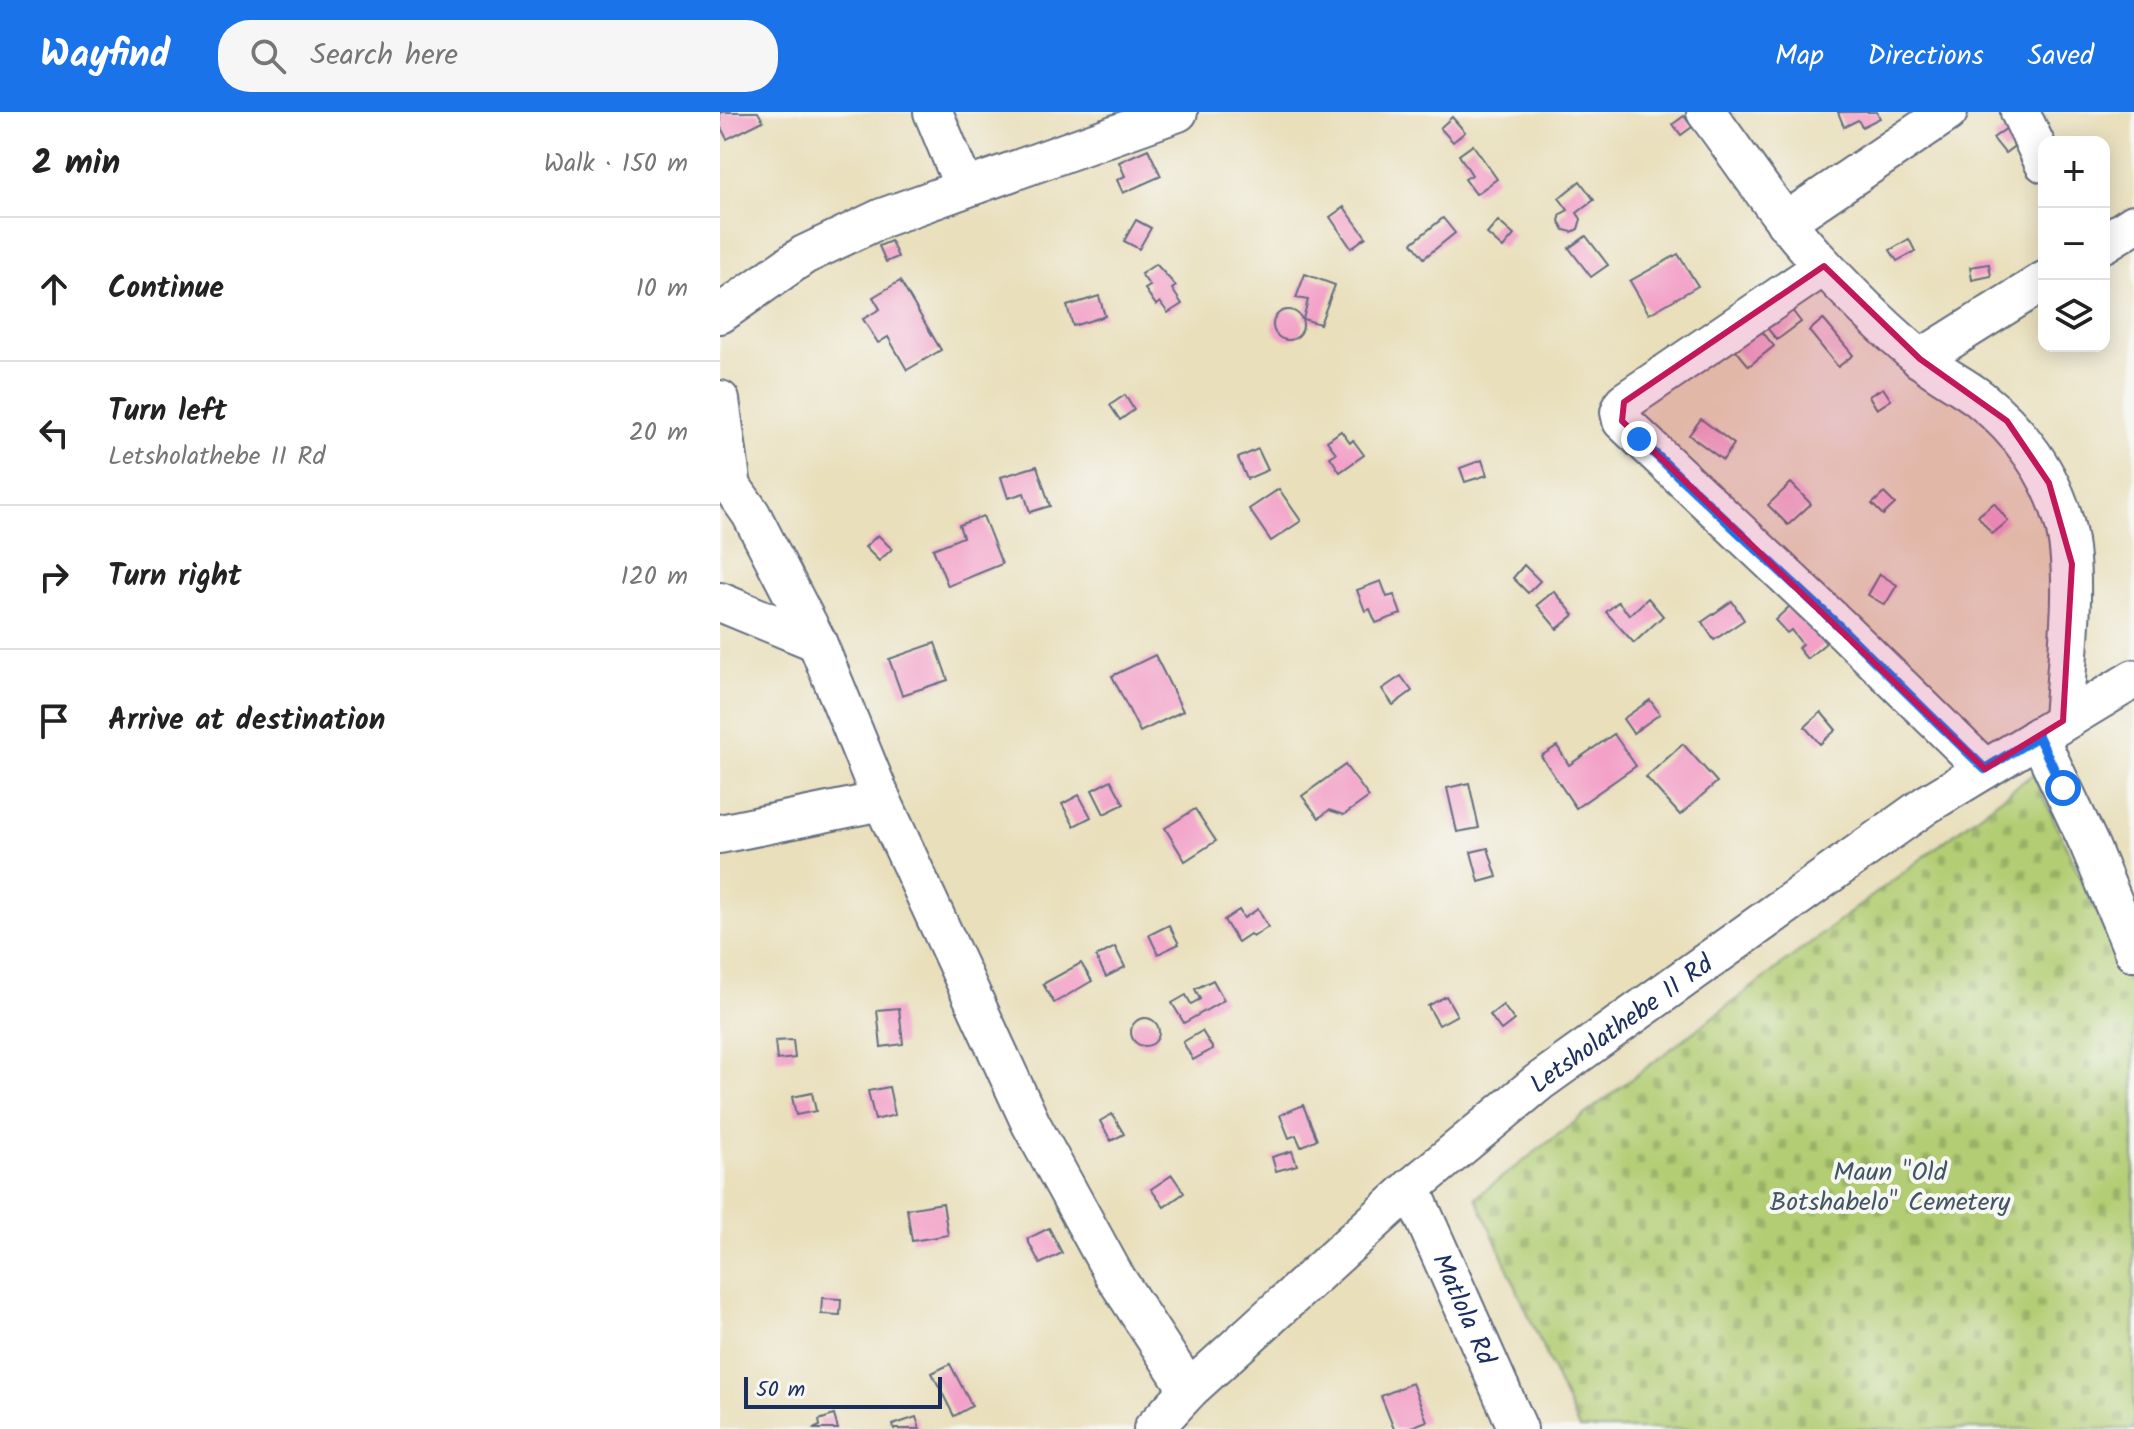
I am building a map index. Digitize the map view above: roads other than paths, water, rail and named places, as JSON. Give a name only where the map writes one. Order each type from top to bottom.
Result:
[{"type":"street","points":[[933,112],[964,187]]},
{"type":"street","points":[[720,314],[804,255],[882,218],[1178,112]]},
{"type":"street","points":[[1706,112],[1785,222],[1824,266],[1920,359],[2007,421],[2028,447],[2049,483],[2064,521],[2072,564],[2050,728],[2089,844],[2134,952]]},
{"type":"street","points":[[1785,222],[1948,112]]},
{"type":"street","points":[[2020,112],[2038,150]]},
{"type":"street","points":[[2110,239],[2134,224]]},
{"type":"street","points":[[1824,266],[1624,402],[1620,412],[1622,421],[1985,769]]},
{"type":"street","points":[[1920,359],[2038,285]]},
{"type":"street","points":[[720,400],[726,479],[751,514],[817,642],[882,801],[1031,1124],[1114,1275],[1189,1390]]},
{"type":"street","points":[[720,602],[817,642]]},
{"type":"street","name":"Letsholathebe II Rd","points":[[1153,1429],[1189,1390],[1411,1188],[1539,1082],[1926,805],[2134,679]]},
{"type":"street","points":[[720,834],[882,801]]},
{"type":"street","name":"Matlola Rd","points":[[1411,1188],[1518,1429]]},
{"type":"park label","name":"Maun \"Old Botshabelo\" Cemetery","points":[[1890,1186]]}]
